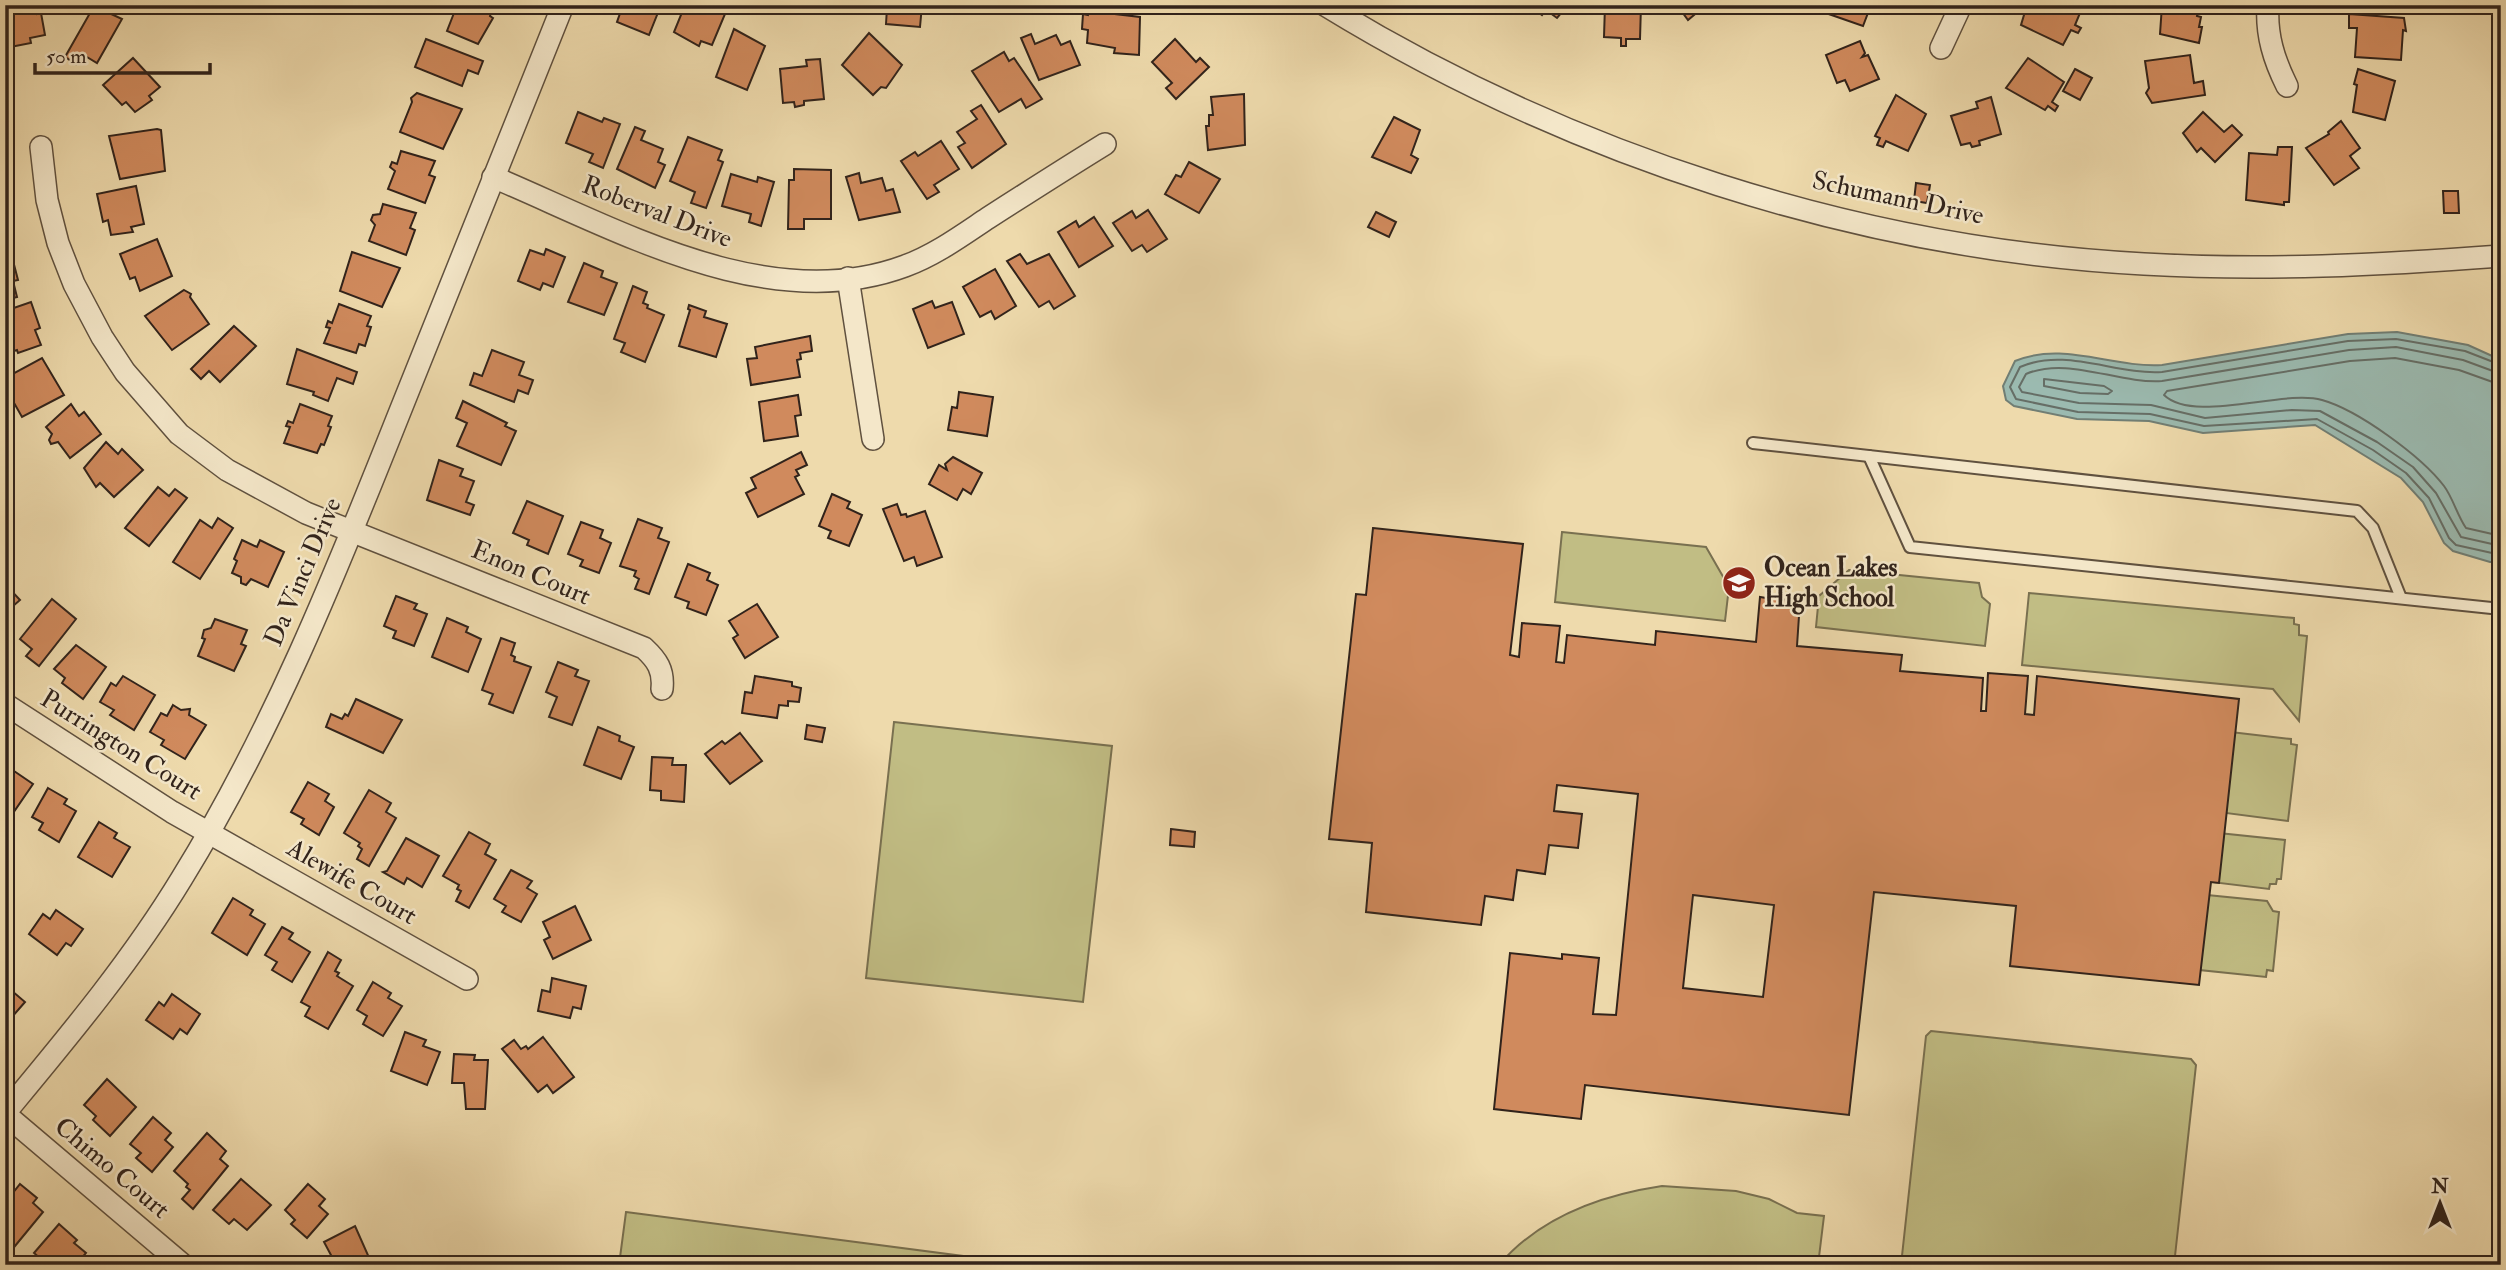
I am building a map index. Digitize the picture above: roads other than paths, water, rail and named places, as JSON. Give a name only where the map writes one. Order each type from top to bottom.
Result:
[{"type":"street","name":"Da Vinci Drive","points":[[5,1114],[93,1007],[145,936],[209,833],[277,701],[353,529],[563,5]]},
{"type":"street","name":"Schumann Drive","points":[[1325,5],[1442,70],[1594,138],[1711,181],[1863,224],[1945,240],[2141,264],[2319,267],[2501,257]]},
{"type":"street","points":[[1941,48],[1961,5]]},
{"type":"street","points":[[2268,5],[2269,36],[2274,59],[2287,86]]},
{"type":"street","name":"Roberval Drive","points":[[494,177],[689,259],[723,270],[767,278],[848,278],[905,266],[936,252],[1105,144]]},
{"type":"street","name":"Enon Court","points":[[41,147],[49,211],[74,284],[102,337],[158,412],[179,434],[227,470],[261,491],[306,513],[353,529],[643,648],[656,659],[662,672],[662,689]]},
{"type":"street","points":[[848,278],[873,439]]},
{"type":"street","name":"Purrington Court","points":[[5,704],[81,756],[209,833]]},
{"type":"street","name":"Alewife Court","points":[[209,833],[467,979]]},
{"type":"street","name":"Chimo Court","points":[[5,1114],[183,1265]]},
{"type":"lane","points":[[1753,443],[2357,511],[2373,528],[2401,598]]},
{"type":"lane","points":[[1869,456],[1910,547],[2501,609]]},
{"type":"water","points":[[2397,332],[2468,345],[2501,360],[2501,562],[2490,562],[2453,551],[2444,543],[2423,502],[2401,478],[2315,425],[2203,433],[2149,421],[2077,419],[2014,406],[2006,400],[2003,386],[2015,361],[2033,356],[2070,354],[2124,363],[2162,365],[2348,334]]},
{"type":"place","name":"Ocean Lakes High School","points":[[1739,583]]}]
